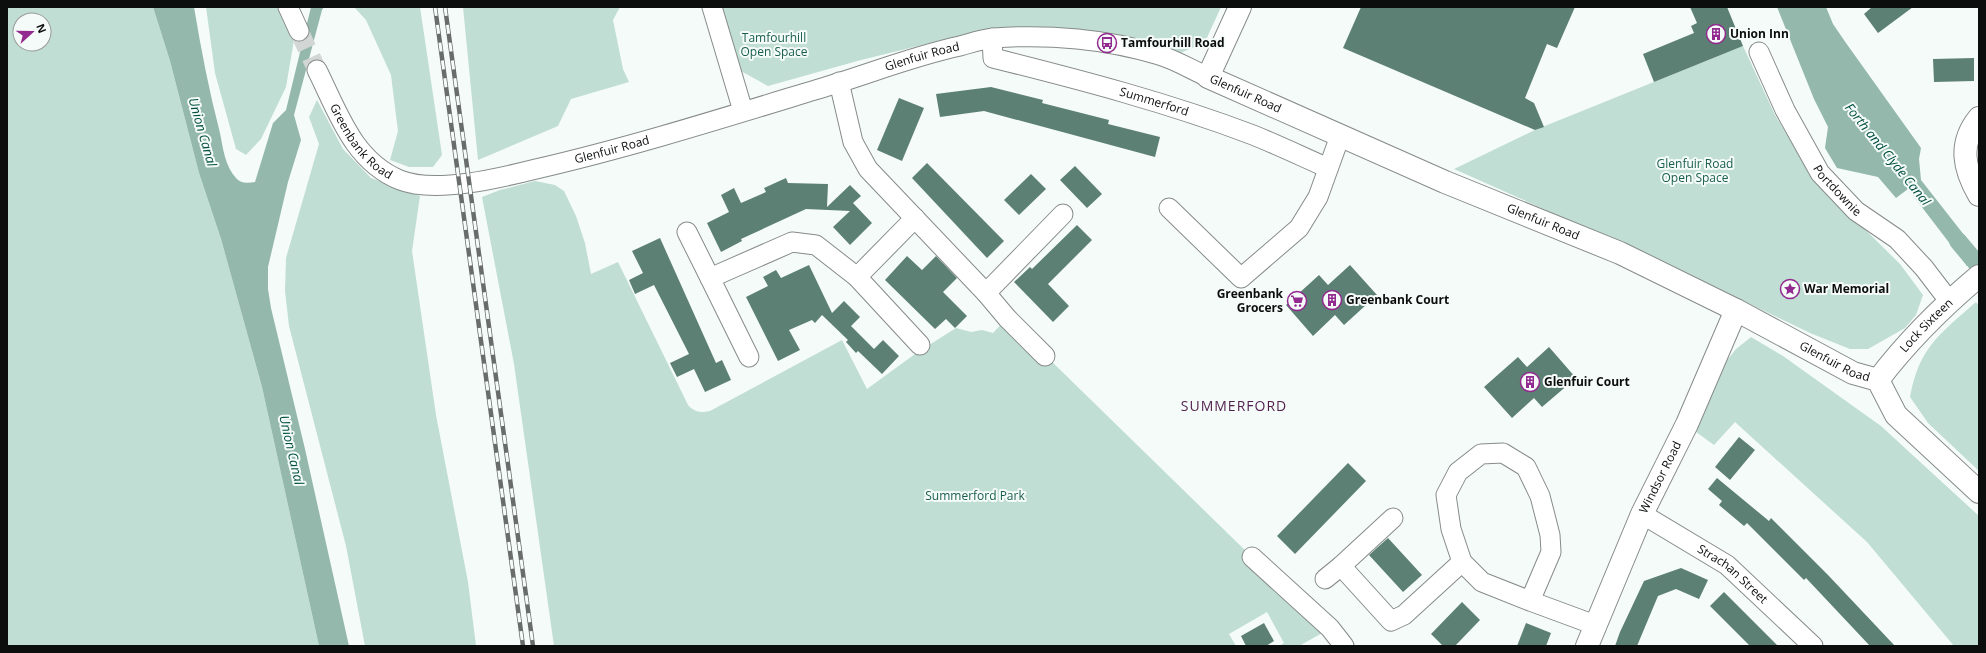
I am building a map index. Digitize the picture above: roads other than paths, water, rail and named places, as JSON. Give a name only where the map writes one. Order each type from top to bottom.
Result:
[{"type":"main road","points":[[1208,77],[1240,7]]},
{"type":"main road","name":"Glenfuir Road","points":[[1208,77],[1445,182],[1620,253],[1736,310],[1854,373],[1878,380],[1896,415],[1979,492]]},
{"type":"main road","points":[[1979,118],[1973,127],[1965,153],[1968,174],[1979,195]]},
{"type":"main road","name":"Lock Sixteen","points":[[1878,380],[1894,359],[1965,289]]},
{"type":"main road","name":"Windsor Road","points":[[1587,646],[1642,514],[1687,424],[1736,310]]},
{"type":"street","points":[[288,7],[300,31]]},
{"type":"street","points":[[712,7],[743,111]]},
{"type":"street","name":"Glenfuir Road","points":[[428,186],[477,181],[572,161],[839,82],[927,53],[992,38],[1058,37],[1114,44],[1161,55],[1208,77]]},
{"type":"street","name":"Summerford","points":[[992,38],[994,58],[1054,73],[1173,108],[1253,135],[1328,168]]},
{"type":"street","name":"Portdownie","points":[[1759,52],[1785,110],[1820,173],[1856,211],[1897,239],[1924,268],[1965,289]]},
{"type":"street","name":"Greenbank Road","points":[[317,70],[348,135],[362,154],[375,166],[399,180],[428,186]]},
{"type":"street","points":[[839,82],[853,142],[868,169],[986,293],[1007,318],[1045,356]]},
{"type":"street","points":[[1169,208],[1241,278],[1299,228],[1318,197],[1340,136]]},
{"type":"street","points":[[986,293],[1062,214]]},
{"type":"street","points":[[857,277],[915,218]]},
{"type":"street","points":[[687,232],[749,356]]},
{"type":"street","points":[[710,278],[792,242],[816,245],[857,277],[920,345]]},
{"type":"street","points":[[1530,601],[1551,552],[1550,535],[1540,496],[1526,467],[1503,453],[1481,454],[1458,472],[1446,495],[1451,529],[1462,562],[1482,582],[1530,601],[1595,625]]},
{"type":"street","name":"Strachan Street","points":[[1642,514],[1726,565],[1813,646]]},
{"type":"street","points":[[1326,579],[1393,518]]},
{"type":"street","points":[[1252,557],[1330,628],[1344,646]]},
{"type":"street","points":[[1340,566],[1391,621],[1404,614],[1462,562]]},
{"type":"water","name":"Union Canal","points":[[153,7],[194,7],[212,102],[225,157],[229,168],[236,178],[240,181],[248,183],[255,182],[273,123],[286,110],[311,7],[324,7],[294,115],[301,140],[288,182],[268,267],[268,289],[271,308],[305,449],[349,646],[319,646],[262,387],[221,239],[199,173],[170,61]]},
{"type":"water","points":[[1777,7],[1826,7],[1833,24],[1921,148],[1919,159],[1921,180],[1979,254],[1967,266],[1908,189],[1896,198],[1878,177],[1837,168],[1825,148],[1828,127],[1814,99]]},
{"type":"waterway","name":"Forth and Clyde Canal","points":[[1958,241],[1979,266]]},
{"type":"tunnel","points":[[299,31],[317,70]]},
{"type":"railway","points":[[435,7],[523,646]]},
{"type":"railway","points":[[445,7],[533,646]]},
{"type":"place","name":"Union Inn","points":[[1716,34]]},
{"type":"place","name":"Tamfourhill Road","points":[[1107,43]]},
{"type":"place","name":"War Memorial","points":[[1790,289]]},
{"type":"place","name":"Greenbank Court","points":[[1332,300]]},
{"type":"place","name":"Greenbank Grocers","points":[[1297,301]]},
{"type":"place","name":"Glenfuir Court","points":[[1530,382]]},
{"type":"district","name":"SUMMERFORD","points":[[1234,406]]},
{"type":"park label","name":"Tamfourhill Open Space","points":[[774,45]]},
{"type":"park label","name":"Glenfuir Road Open Space","points":[[1695,171]]},
{"type":"park label","name":"Summerford Park","points":[[975,496]]}]
